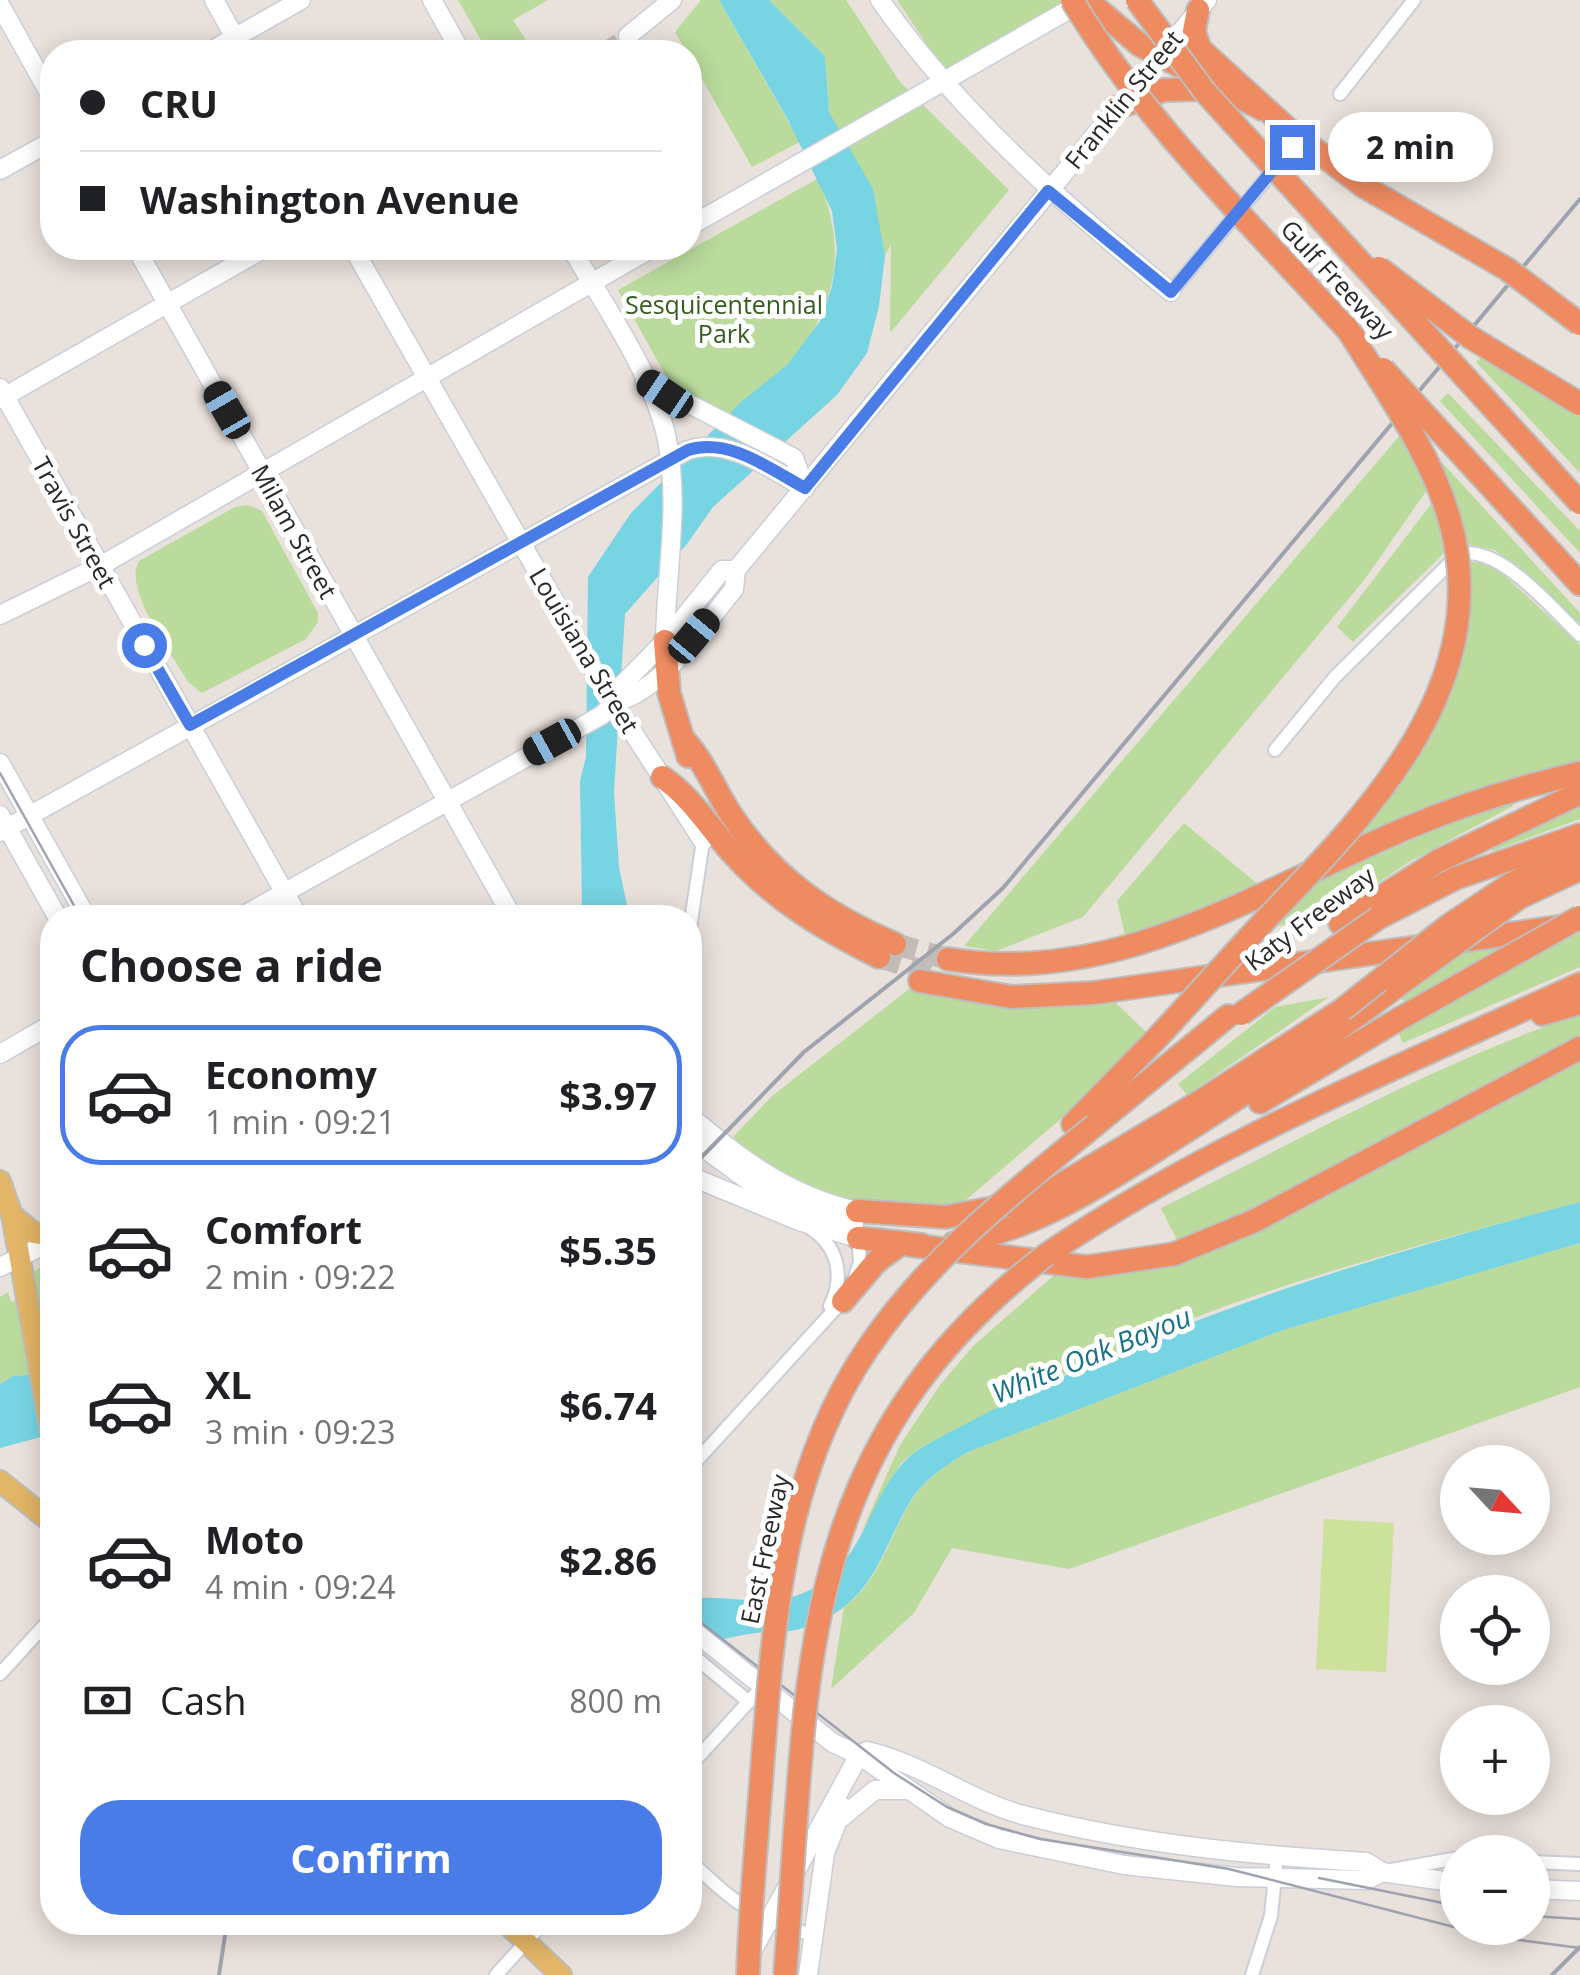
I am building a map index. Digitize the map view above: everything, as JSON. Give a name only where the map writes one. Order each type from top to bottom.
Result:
[{"type":"highway","name":"Gulf Freeway","points":[[1072,0],[1114,65],[1173,139],[1580,584]]},
{"type":"highway","points":[[1086,0],[1140,45],[1262,109]]},
{"type":"highway","name":"Gulf Freeway","points":[[1137,0],[1205,92],[1580,503]]},
{"type":"highway","points":[[1202,5],[1197,44],[1290,138],[1506,269],[1580,324]]},
{"type":"highway","points":[[1114,109],[1139,96],[1193,86],[1241,96]]},
{"type":"highway","points":[[1329,228],[1422,303],[1580,404]]},
{"type":"highway","points":[[1084,1124],[1386,786],[1433,710],[1452,659],[1459,617],[1459,577],[1445,503],[1414,438],[1347,328]]},
{"type":"highway","points":[[665,641],[666,668],[689,745],[691,801]]},
{"type":"highway","points":[[662,777],[691,801],[709,835],[796,927],[839,953],[882,956],[772,868],[746,836],[689,745]]},
{"type":"highway","points":[[1580,773],[1508,790],[1452,810],[1188,928],[1136,946],[1049,965],[933,971],[1012,997],[1093,993],[1580,917]]},
{"type":"highway","name":"Katy Freeway","points":[[1235,1015],[1340,924],[1464,848],[1580,793]]},
{"type":"highway","points":[[1084,1124],[1378,918],[1456,878],[1580,835]]},
{"type":"highway","points":[[856,1224],[946,1217],[1019,1203],[1049,1192],[1201,1102],[1342,1010],[1448,926],[1515,891],[1580,849]]},
{"type":"highway","points":[[856,1224],[927,1233],[1048,1214],[1270,1078],[1398,986],[1515,891],[1580,869]]},
{"type":"highway","points":[[785,1975],[812,1658],[824,1588],[849,1506],[888,1424],[921,1375],[967,1322],[1046,1255],[1142,1187],[1398,1019],[1580,917]]},
{"type":"highway","points":[[1142,1187],[1580,984]]},
{"type":"highway","points":[[1467,1036],[1580,1004]]},
{"type":"highway","points":[[856,1224],[904,1245],[1087,1267],[1174,1254],[1254,1221],[1580,1048]]},
{"type":"highway","name":"East Freeway","points":[[743,1975],[759,1931],[775,1625],[803,1487],[831,1415],[866,1351],[921,1279],[994,1222],[1084,1124]]},
{"type":"highway","points":[[843,1301],[884,1253],[904,1245],[944,1244],[994,1222]]},
{"type":"main road","points":[[214,0],[236,40]]},
{"type":"main road","points":[[247,40],[301,0]]},
{"type":"main road","points":[[432,0],[454,40]]},
{"type":"main road","points":[[880,0],[945,84],[1048,191],[1171,292]]},
{"type":"main road","points":[[702,219],[945,84],[1086,0]]},
{"type":"main road","points":[[628,36],[670,2]]},
{"type":"main road","points":[[0,4],[40,76]]},
{"type":"main road","name":"Franklin Street","points":[[614,702],[632,698],[666,668],[734,589],[736,570],[1202,5]]},
{"type":"main road","points":[[0,170],[40,147]]},
{"type":"main road","name":"Milam Street","points":[[143,260],[506,905]]},
{"type":"main road","points":[[2,395],[245,260]]},
{"type":"main road","name":"Louisiana Street","points":[[359,260],[614,702],[662,777]]},
{"type":"main road","points":[[578,260],[644,380],[663,424],[670,458],[665,641]]},
{"type":"main road","points":[[0,615],[100,566],[630,260]]},
{"type":"main road","points":[[644,380],[681,403],[791,457],[805,488]]},
{"type":"main road","name":"Travis Street","points":[[2,395],[292,905]]},
{"type":"main road","points":[[50,905],[2,825],[30,816],[670,458],[700,446],[717,445],[805,488]]},
{"type":"main road","name":"Franklin Street","points":[[262,905],[597,718],[722,570],[736,570]]},
{"type":"main road","points":[[0,763],[80,905]]},
{"type":"main road","points":[[691,801],[709,835]]},
{"type":"main road","points":[[0,1054],[40,1031]]},
{"type":"main road","points":[[702,1125],[766,1176],[814,1198],[856,1224]]},
{"type":"main road","points":[[702,1147],[764,1192],[856,1224]]},
{"type":"main road","points":[[702,1181],[798,1220],[856,1224]]},
{"type":"main road","points":[[0,1182],[12,1215],[9,1262],[24,1294],[40,1376]]},
{"type":"main road","points":[[12,1215],[40,1235]]},
{"type":"main road","points":[[9,1262],[40,1245]]},
{"type":"main road","points":[[0,1481],[40,1513]]},
{"type":"main road","points":[[702,1655],[762,1687],[833,1743],[859,1755],[906,1791],[950,1818],[1000,1840],[1124,1865],[1367,1880],[1382,1872]]},
{"type":"main road","points":[[759,1931],[859,1755],[868,1751],[903,1760],[950,1786],[1021,1814],[1141,1840],[1366,1862],[1382,1872],[1440,1880]]},
{"type":"main road","points":[[811,1973],[826,1853],[860,1778],[859,1755]]},
{"type":"main road","points":[[837,1822],[875,1790],[906,1791]]},
{"type":"main road","points":[[1550,1890],[1580,1891]]},
{"type":"main road","points":[[518,1935],[561,1975]]},
{"type":"street","points":[[1340,94],[1414,0]]},
{"type":"street","points":[[1171,292],[1290,138]]},
{"type":"street","points":[[1276,750],[1335,677],[1458,555],[1473,550],[1494,558],[1580,635]]},
{"type":"street","points":[[695,905],[709,835]]},
{"type":"street","points":[[798,1220],[832,1246],[837,1261],[833,1300],[821,1321]]},
{"type":"street","points":[[702,1455],[843,1301],[857,1274],[856,1224]]},
{"type":"street","points":[[0,1674],[40,1629]]},
{"type":"street","points":[[702,1655],[749,1702]]},
{"type":"street","points":[[702,1753],[762,1687]]},
{"type":"street","points":[[1252,1975],[1271,1916],[1277,1855]]},
{"type":"street","points":[[1382,1872],[1440,1861]]},
{"type":"street","points":[[1550,1863],[1580,1864]]},
{"type":"street","points":[[702,1872],[759,1931],[813,1935]]},
{"type":"street","points":[[496,1975],[533,1935]]},
{"type":"green space","points":[[458,0],[548,0],[513,20],[526,40],[481,40]]},
{"type":"green space","points":[[701,0],[719,0],[800,142],[752,167],[702,79],[702,40],[680,40],[675,32]]},
{"type":"green space","points":[[769,0],[846,0],[900,82],[1009,190],[890,333],[891,244],[885,256],[872,189],[829,112],[825,56]]},
{"type":"green space","points":[[897,0],[1079,0],[948,76]]},
{"type":"green space","name":"Sesquicentennial Park","points":[[817,179],[833,228],[833,276],[818,322],[788,364],[723,420],[675,392],[618,290],[672,260],[702,260],[702,243]]},
{"type":"green space","points":[[1484,354],[1580,413],[1580,473],[1476,362]]},
{"type":"green space","points":[[1448,393],[1580,531],[1580,553],[1440,401]]},
{"type":"green space","points":[[1401,434],[1429,487],[1365,579],[1083,917],[996,951],[964,946]]},
{"type":"green space","points":[[1436,456],[1580,613],[1580,625],[1495,550],[1463,543]]},
{"type":"green space","points":[[1435,499],[1448,549],[1353,642],[1337,627]]},
{"type":"green space","points":[[248,505],[262,511],[318,613],[318,622],[306,639],[202,693],[188,682],[152,622],[137,588],[136,573],[139,561],[235,507]]},
{"type":"green space","points":[[1467,561],[1493,565],[1580,645],[1580,761],[1461,796],[1344,847],[1423,746],[1446,701],[1458,648]]},
{"type":"green space","points":[[1511,798],[1513,806],[1409,862],[1323,919],[1269,927],[1312,883]]},
{"type":"green space","points":[[1580,803],[1580,819],[1493,851],[1489,845]]},
{"type":"green space","points":[[1184,823],[1260,886],[1126,939],[1117,901]]},
{"type":"green space","points":[[1580,932],[1580,967],[1403,1043],[1398,1032]]},
{"type":"green space","points":[[1535,936],[1409,1005],[1396,995],[1462,944]]},
{"type":"green space","points":[[913,986],[952,1000],[1113,1000],[1148,1034],[1070,1111],[960,1205],[922,1209],[831,1197],[761,1164],[733,1137],[772,1096]]},
{"type":"green space","points":[[1329,997],[1187,1095],[1178,1084],[1275,1007]]},
{"type":"green space","points":[[1580,1014],[1580,1035],[1232,1222],[1178,1242],[1161,1208],[1420,1079]]},
{"type":"green space","points":[[1580,1057],[1580,1202],[1311,1277],[1223,1307],[1108,1355],[920,1448],[901,1463],[861,1533],[900,1445],[940,1385],[973,1346],[1053,1276],[1135,1273],[1214,1251],[1323,1197]]},
{"type":"green space","points":[[1580,1243],[1580,1387],[1069,1569],[952,1548],[914,1613],[831,1689],[844,1607],[875,1572],[916,1494],[968,1452],[1283,1330]]},
{"type":"green space","points":[[40,1268],[40,1374],[13,1376],[0,1384],[0,1297],[8,1292],[11,1302],[36,1292],[34,1272]]},
{"type":"green space","points":[[1324,1519],[1394,1523],[1386,1672],[1316,1669]]},
{"type":"water","points":[[719,0],[769,0],[825,56],[829,112],[873,189],[885,256],[879,306],[867,353],[837,395],[713,507],[687,544],[625,614],[614,792],[619,867],[627,905],[581,905],[580,781],[586,757],[588,577],[631,513],[740,403],[787,365],[820,321],[832,286],[837,249],[832,211],[788,120]]},
{"type":"water","points":[[1580,1202],[1580,1243],[1283,1330],[968,1452],[922,1486],[867,1582],[842,1608],[802,1629],[755,1633],[702,1645],[702,1599],[782,1599],[821,1584],[855,1546],[890,1480],[926,1445],[1085,1366],[1165,1333],[1326,1275]]},
{"type":"water","points":[[40,1374],[40,1437],[0,1448],[0,1384],[13,1376]]},
{"type":"tunnel","points":[[622,40],[628,36]]},
{"type":"tunnel","points":[[895,944],[948,959]]},
{"type":"tunnel","points":[[879,957],[930,973]]},
{"type":"tram line","points":[[0,773],[74,905]]},
{"type":"tram line","points":[[702,1623],[894,1773],[947,1807],[986,1824],[1040,1839],[1229,1869],[1489,1936],[1580,1948]]},
{"type":"tram line","points":[[1319,1878],[1440,1902]]},
{"type":"tram line","points":[[1550,1917],[1580,1919]]},
{"type":"railway","points":[[702,1157],[804,1052],[953,934],[1003,888],[1580,199]]},
{"type":"railway","points":[[219,1975],[225,1935]]},
{"type":"railway","points":[[1552,1975],[1580,1947]]},
{"type":"route","points":[[144,645],[190,725],[655,464],[688,450],[717,445],[733,450],[805,488],[1048,191],[1171,292],[1292,147]]},
{"type":"water label","name":"White Oak Bayou","points":[[1091,1354]]}]
